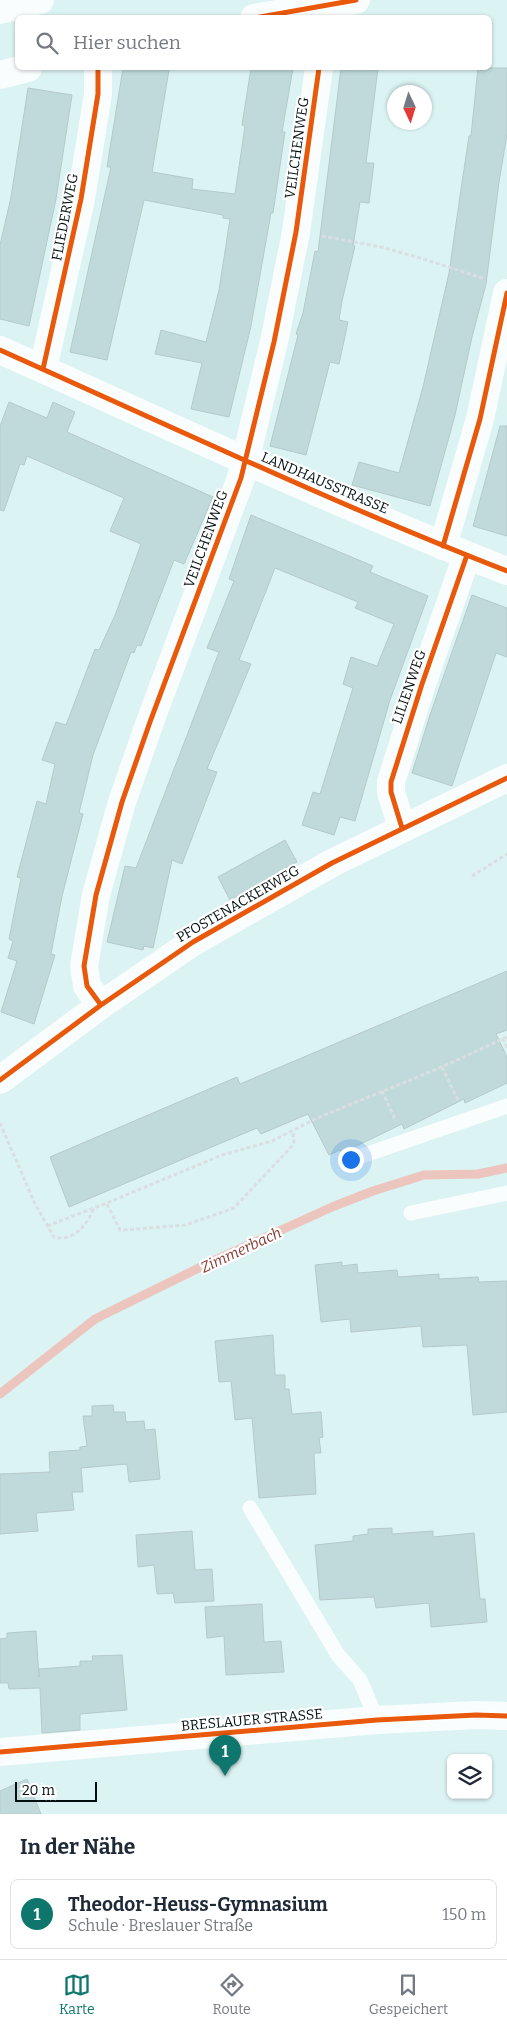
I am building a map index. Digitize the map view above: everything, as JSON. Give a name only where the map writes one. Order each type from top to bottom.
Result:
[{"type":"street","points":[[0,10],[40,0]]},
{"type":"street","points":[[290,15],[325,12],[356,0]]},
{"type":"street","points":[[0,75],[20,70]]},
{"type":"street","name":"FLIEDERWEG","points":[[44,369],[81,199],[98,94],[98,70]]},
{"type":"street","name":"VEILCHENWEG","points":[[101,1005],[87,986],[84,966],[96,895],[109,843],[150,722],[245,461],[274,342],[296,232],[319,70]]},
{"type":"street","name":"LILIENWEG","points":[[402,828],[391,792],[391,782],[422,684],[455,551],[480,419],[498,287]]},
{"type":"street","name":"LANDHAUSSTRASSE","points":[[0,350],[245,461],[455,551],[507,571]]},
{"type":"street","name":"PFOSTENACKERWEG","points":[[2,1075],[208,933],[332,863],[507,779]]},
{"type":"street","name":"BRESLAUER STRASSE","points":[[0,1752],[430,1716],[507,1716]]},
{"type":"lane","points":[[347,1161],[507,1106]]},
{"type":"lane","points":[[411,1213],[507,1193]]},
{"type":"lane","points":[[250,1508],[338,1655],[360,1680],[377,1720]]},
{"type":"path","points":[[296,232],[381,247],[424,259],[498,287]]},
{"type":"path","points":[[472,876],[507,854]]},
{"type":"path","points":[[47,1226],[222,1155],[257,1147],[315,1119],[442,1067],[507,1037]]},
{"type":"path","points":[[503,1038],[507,1048]]},
{"type":"path","points":[[442,1067],[458,1100]]},
{"type":"path","points":[[382,1091],[393,1113]]},
{"type":"path","points":[[0,1123],[35,1204],[54,1237],[62,1239],[70,1237],[88,1223],[94,1208]]},
{"type":"path","points":[[107,1203],[120,1230],[185,1225],[234,1208],[292,1146],[294,1142],[293,1131]]},
{"type":"building","points":[[507,68],[507,134],[486,284],[455,415],[430,506],[352,485],[359,462],[399,473],[423,387],[449,273],[469,136],[471,136],[478,70]]},
{"type":"building","points":[[123,70],[169,70],[152,172],[193,179],[192,189],[235,194],[245,126],[242,125],[251,70],[293,70],[282,132],[285,132],[273,213],[271,213],[251,326],[229,417],[191,409],[202,363],[155,354],[161,330],[206,342],[219,290],[230,219],[223,218],[223,215],[144,200],[107,360],[70,352],[111,167],[107,167]]},
{"type":"building","points":[[341,70],[378,70],[366,163],[374,163],[369,203],[360,202],[353,246],[355,246],[339,320],[348,322],[339,364],[330,362],[306,455],[270,446],[298,335],[296,334],[303,313],[315,251],[318,252]]},
{"type":"building","points":[[28,88],[72,95],[56,199],[29,326],[0,319],[0,245],[11,197]]},
{"type":"building","points":[[9,402],[47,418],[53,402],[75,412],[67,432],[213,497],[184,564],[174,560],[141,646],[137,645],[134,653],[131,652],[93,755],[79,813],[83,814],[62,896],[51,954],[55,955],[34,1024],[1,1012],[17,961],[8,958],[13,941],[9,939],[21,878],[17,877],[37,801],[46,804],[55,764],[42,760],[56,722],[66,725],[95,649],[99,650],[116,613],[141,544],[110,531],[124,498],[27,456],[24,465],[20,464],[4,511],[0,510],[0,426]]},
{"type":"building","points":[[500,426],[507,426],[507,536],[473,526]]},
{"type":"building","points":[[251,515],[373,566],[370,572],[428,596],[390,700],[355,821],[340,817],[334,835],[302,825],[313,792],[320,794],[353,688],[343,684],[351,657],[377,666],[394,624],[355,608],[358,602],[275,568],[239,660],[251,664],[207,769],[217,772],[182,864],[172,860],[153,948],[144,946],[143,950],[107,942],[125,866],[136,868],[219,652],[207,648],[234,581],[229,579]]},
{"type":"building","points":[[472,595],[507,608],[507,657],[496,653],[452,786],[412,773]]},
{"type":"building","points":[[285,840],[297,862],[230,900],[218,877]]},
{"type":"building","points":[[507,971],[507,1030],[496,1034],[507,1057],[507,1083],[465,1103],[464,1099],[404,1129],[402,1124],[342,1153],[340,1150],[329,1155],[308,1114],[261,1134],[257,1128],[69,1207],[50,1157],[237,1077],[240,1084]]},
{"type":"building","points":[[342,1262],[342,1266],[357,1264],[358,1273],[397,1270],[398,1277],[439,1274],[439,1279],[478,1277],[479,1282],[507,1281],[507,1412],[473,1415],[467,1345],[423,1347],[421,1326],[351,1332],[350,1319],[321,1322],[315,1265]]},
{"type":"building","points":[[273,1335],[275,1375],[285,1375],[285,1389],[289,1389],[292,1414],[321,1412],[323,1437],[319,1438],[321,1453],[314,1453],[316,1494],[259,1498],[252,1418],[235,1420],[231,1381],[219,1382],[215,1341]]},
{"type":"building","points":[[113,1405],[114,1412],[125,1412],[126,1422],[144,1421],[145,1430],[155,1429],[160,1479],[129,1482],[127,1464],[81,1468],[83,1492],[72,1492],[74,1510],[36,1513],[38,1531],[0,1534],[0,1474],[50,1472],[49,1452],[80,1450],[80,1447],[87,1446],[83,1416],[92,1416],[92,1406]]},
{"type":"building","points":[[392,1528],[392,1534],[433,1531],[433,1537],[474,1533],[480,1599],[485,1599],[487,1622],[431,1627],[429,1603],[376,1608],[374,1597],[320,1600],[315,1545],[353,1541],[353,1536],[368,1534],[368,1529]]},
{"type":"building","points":[[192,1531],[195,1570],[212,1569],[214,1601],[175,1603],[173,1593],[157,1594],[154,1565],[138,1567],[136,1535]]},
{"type":"building","points":[[262,1604],[264,1642],[281,1641],[284,1672],[226,1675],[224,1636],[207,1638],[205,1607]]},
{"type":"building","points":[[36,1631],[39,1677],[39,1669],[80,1666],[80,1661],[93,1661],[92,1656],[122,1655],[127,1710],[80,1714],[80,1730],[42,1733],[40,1688],[9,1689],[8,1683],[0,1683],[0,1639],[7,1638],[7,1633]]},
{"type":"building","points":[[27,1779],[41,1814],[0,1814],[0,1791]]},
{"type":"waterway","name":"Zimmerbach","points":[[0,1394],[95,1319],[215,1260],[332,1207],[373,1191],[424,1175],[478,1174],[507,1168]]},
{"type":"cycle path","points":[[271,15],[356,0]]},
{"type":"cycle path","points":[[43,369],[81,199],[98,94],[98,70]]},
{"type":"cycle path","points":[[101,1005],[87,986],[84,966],[96,895],[122,802],[241,478],[274,342],[296,232],[319,70]]},
{"type":"cycle path","points":[[443,546],[480,419],[507,293]]},
{"type":"cycle path","points":[[0,350],[379,519],[507,571]]},
{"type":"cycle path","points":[[402,828],[391,792],[391,782],[422,684],[467,555]]},
{"type":"cycle path","points":[[0,1080],[101,1005],[193,942],[332,863],[507,778]]},
{"type":"cycle path","points":[[0,1752],[377,1720],[476,1715],[507,1716]]},
{"type":"place","name":"Theodor-Heuss-Gymnasium","points":[[225,1776]]}]
